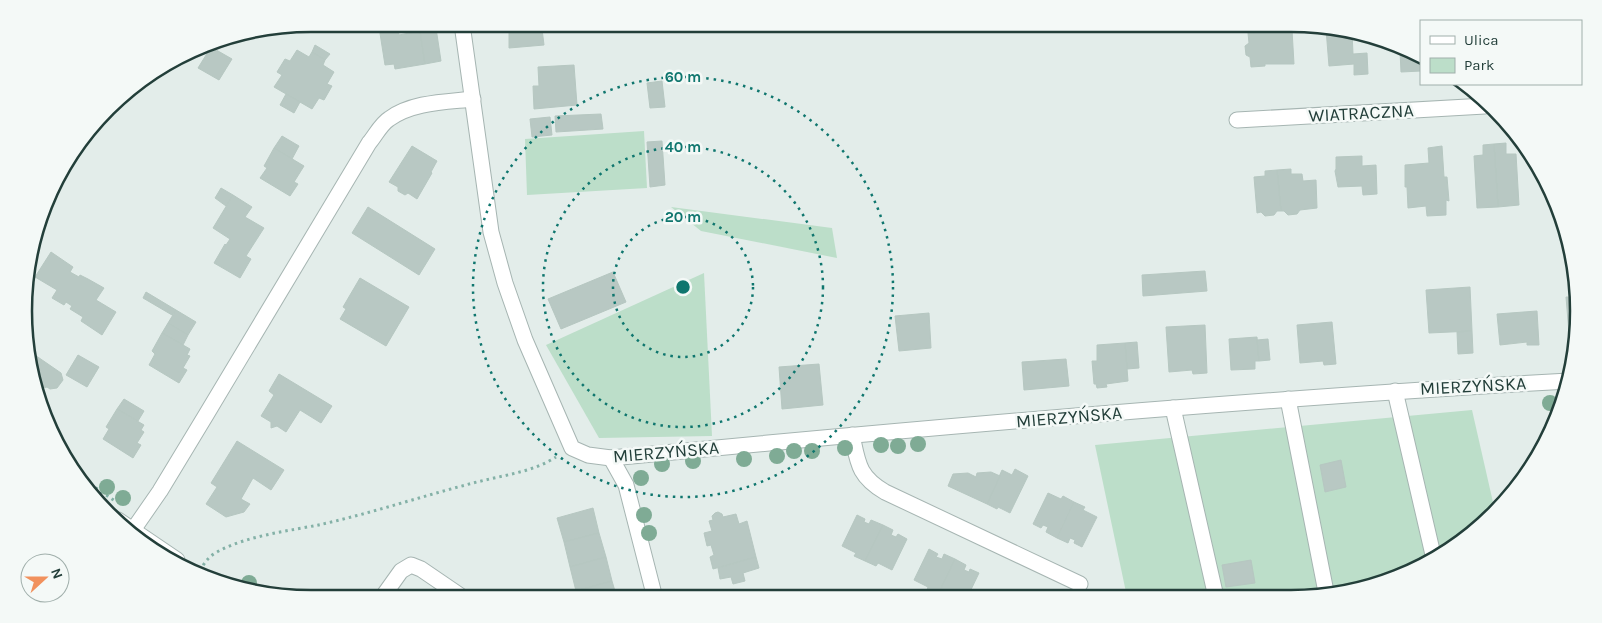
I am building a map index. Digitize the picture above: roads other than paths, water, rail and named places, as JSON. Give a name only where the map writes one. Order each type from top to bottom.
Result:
[{"type":"street","points":[[135,527],[160,491],[368,143],[388,119],[408,109],[436,103],[473,99],[463,32]]},
{"type":"street","name":"MIERZYŃSKA","points":[[473,99],[491,232],[505,283],[525,340],[572,448],[588,455],[612,458],[852,435],[1173,408],[1395,391],[1561,381]]},
{"type":"street","name":"WIATRACZNA","points":[[1237,120],[1479,106]]},
{"type":"street","points":[[1395,391],[1432,552]]},
{"type":"street","points":[[1288,400],[1326,588]]},
{"type":"street","points":[[1173,408],[1214,590]]},
{"type":"street","points":[[852,435],[858,462],[865,478],[874,486],[1080,584]]},
{"type":"street","points":[[612,458],[626,485],[653,590]]},
{"type":"street","points":[[387,590],[401,571],[411,564],[451,590]]}]
